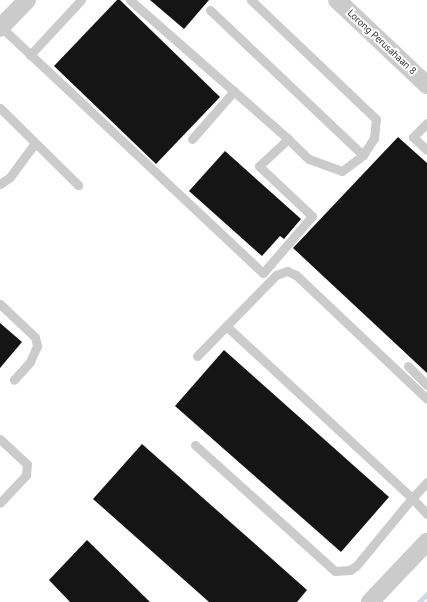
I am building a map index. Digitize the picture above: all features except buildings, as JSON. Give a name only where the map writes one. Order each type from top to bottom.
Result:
[{"type":"street","points":[[1,28],[27,0]]},
{"type":"street","name":"Lorong Perusahaan 8","points":[[337,0],[427,85]]},
{"type":"street","points":[[370,602],[427,542]]},
{"type":"lane","points":[[30,55],[81,0]]},
{"type":"lane","points":[[130,0],[288,139],[309,160],[342,171],[363,155],[374,138],[376,119],[251,0]]},
{"type":"lane","points":[[210,10],[363,155]]},
{"type":"lane","points":[[1,28],[263,273],[312,216],[259,166],[288,139]]},
{"type":"lane","points":[[192,139],[234,91]]},
{"type":"lane","points":[[0,108],[78,186]]},
{"type":"lane","points":[[427,122],[413,137],[427,150]]},
{"type":"lane","points":[[0,184],[10,178],[35,143]]},
{"type":"lane","points":[[196,356],[276,275],[287,271],[296,275],[427,399]]},
{"type":"lane","points":[[0,304],[35,337],[37,346],[30,362],[14,380]]},
{"type":"lane","points":[[226,326],[412,498],[427,514]]},
{"type":"lane","points":[[408,366],[427,384]]},
{"type":"lane","points":[[0,439],[27,464],[26,475],[0,503]]},
{"type":"lane","points":[[195,445],[335,571],[350,570],[356,566],[427,482]]},
{"type":"waterway","points":[[419,602],[427,594]]}]
